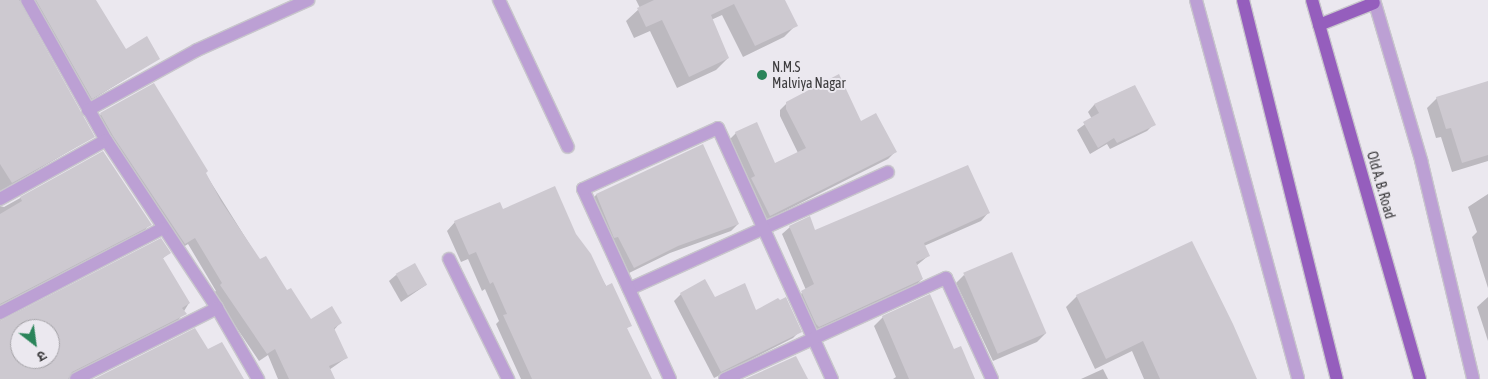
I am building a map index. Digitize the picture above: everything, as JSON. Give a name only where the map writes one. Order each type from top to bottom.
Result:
[{"type":"main road","points":[[1243,0],[1337,379]]},
{"type":"main road","name":"Old A. B. Road","points":[[1312,0],[1420,379]]},
{"type":"main road","points":[[1319,25],[1374,2]]},
{"type":"street","points":[[27,0],[106,140],[217,308],[258,379]]},
{"type":"street","points":[[88,110],[197,50],[308,0]]},
{"type":"street","points":[[499,0],[568,147]]},
{"type":"street","points":[[1196,0],[1298,379]]},
{"type":"street","points":[[1374,2],[1421,160],[1473,379]]},
{"type":"street","points":[[670,379],[583,189],[718,128],[832,379]]},
{"type":"street","points":[[0,200],[106,140]]},
{"type":"street","points":[[629,290],[888,172]]},
{"type":"street","points":[[0,313],[163,228]]},
{"type":"street","points":[[450,259],[508,379]]},
{"type":"street","points":[[725,379],[946,278],[992,379]]},
{"type":"street","points":[[76,379],[217,308]]},
{"type":"building","points":[[0,0],[19,0],[95,137],[12,183],[0,164]]},
{"type":"building","points":[[36,0],[96,0],[126,49],[147,36],[160,59],[92,99]]},
{"type":"building","points":[[654,0],[785,0],[798,26],[755,46],[734,4],[711,15],[729,58],[689,77],[662,20],[646,27],[637,8]]},
{"type":"building","points":[[839,74],[861,121],[876,113],[897,152],[770,216],[751,178],[755,176],[735,132],[757,122],[775,163],[806,148],[786,109],[786,102]]},
{"type":"building","points":[[1488,81],[1488,155],[1462,163],[1451,128],[1446,129],[1436,97]]},
{"type":"building","points":[[154,83],[208,171],[206,173],[221,201],[260,259],[266,256],[287,290],[291,288],[311,319],[332,306],[342,323],[334,328],[348,358],[329,366],[335,379],[289,379],[275,349],[267,354],[220,285],[222,283],[195,238],[185,244],[113,136],[100,113]]},
{"type":"building","points":[[1135,85],[1156,125],[1117,143],[1114,138],[1098,148],[1083,122],[1099,113],[1094,104]]},
{"type":"building","points":[[703,144],[739,224],[678,246],[634,268],[618,237],[614,238],[596,194]]},
{"type":"building","points":[[103,151],[152,225],[0,304],[0,214],[22,201],[20,197]]},
{"type":"building","points":[[968,165],[990,213],[924,243],[930,256],[916,262],[923,279],[819,327],[801,291],[814,284],[789,226],[810,216],[815,230]]},
{"type":"building","points":[[555,186],[576,234],[591,254],[606,286],[612,283],[632,326],[627,328],[652,379],[532,379],[503,315],[507,314],[493,282],[490,284],[476,252],[469,255],[454,221],[500,202],[503,209]]},
{"type":"building","points":[[161,238],[171,253],[163,258],[190,303],[182,308],[187,314],[72,372],[68,379],[0,379],[0,321]]},
{"type":"building","points":[[1192,241],[1233,324],[1257,379],[1160,379],[1143,341],[1106,359],[1076,295]]},
{"type":"building","points":[[1012,252],[1046,333],[998,354],[963,273]]},
{"type":"building","points":[[415,263],[427,285],[408,296],[396,274]]},
{"type":"building","points":[[705,279],[715,297],[745,283],[756,310],[778,298],[780,300],[786,297],[802,332],[721,372],[680,293]]},
{"type":"building","points":[[930,294],[954,349],[961,346],[975,379],[909,379],[882,316]]},
{"type":"building","points":[[195,328],[208,349],[222,342],[244,379],[94,379]]},
{"type":"building","points":[[796,356],[808,379],[745,379]]},
{"type":"place","name":"N.M.S Malviya Nagar","points":[[762,75]]}]
